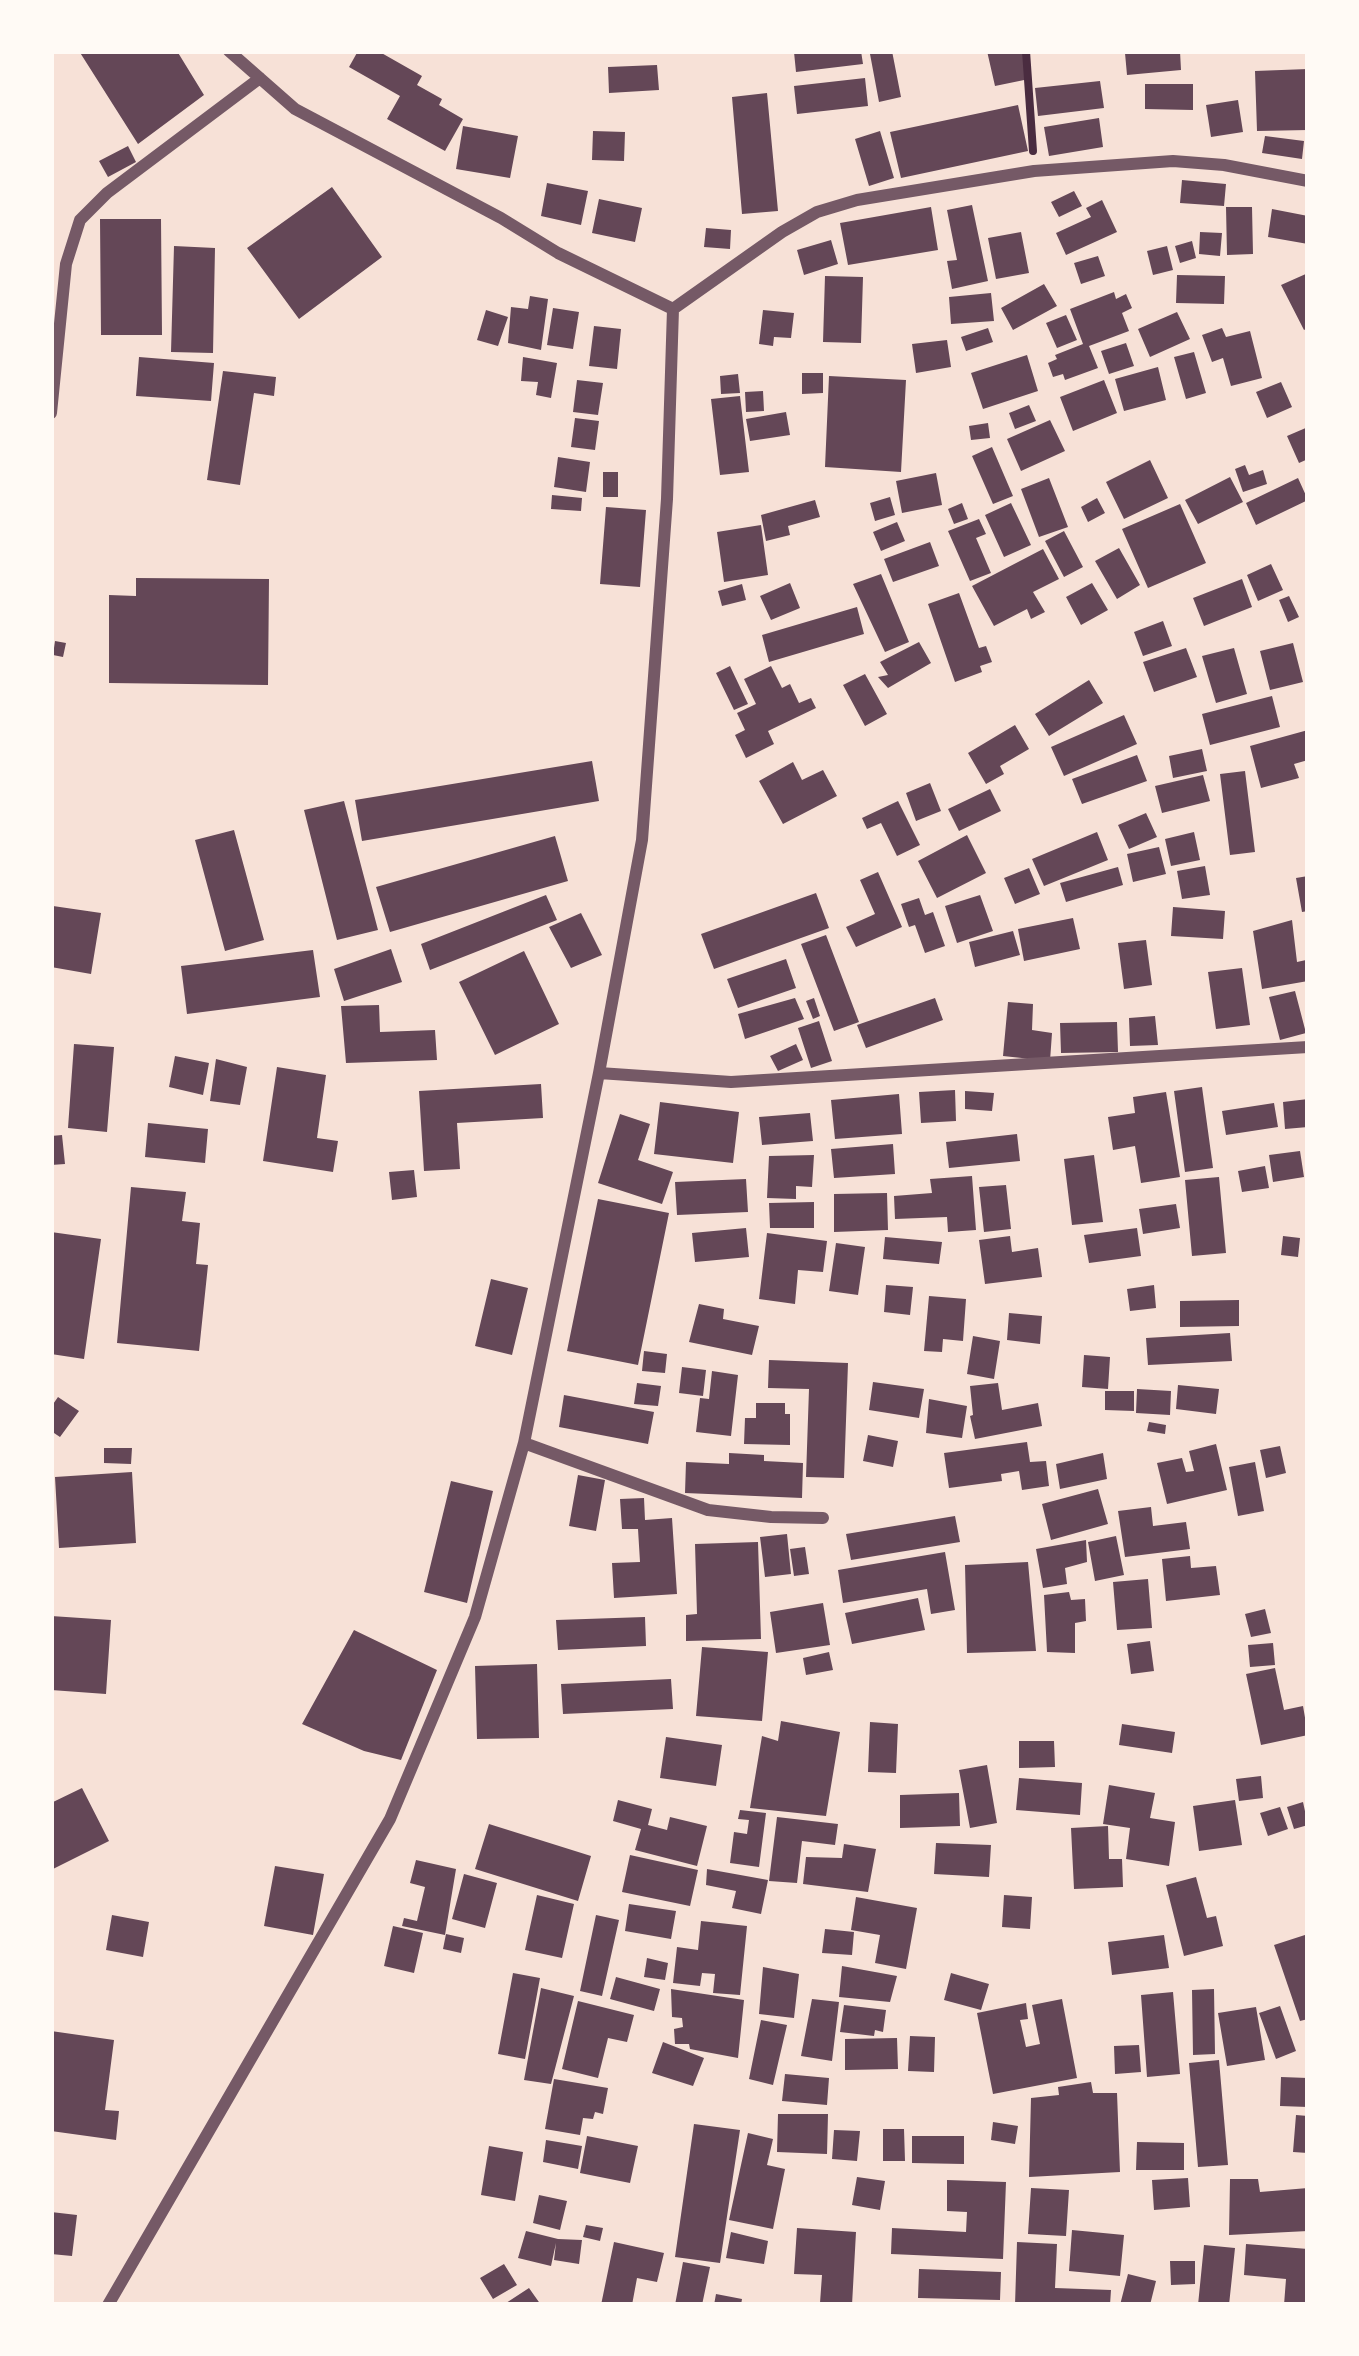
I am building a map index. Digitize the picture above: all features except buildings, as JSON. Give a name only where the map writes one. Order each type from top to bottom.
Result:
[{"type":"street","points":[[230,51],[295,109],[558,253],[673,309]]},
{"type":"street","points":[[51,413],[66,264],[80,220],[106,194],[260,77]]},
{"type":"street","points":[[673,309],[782,232],[817,212],[857,200],[1034,171],[1173,161],[1224,164],[1308,181]]},
{"type":"street","points":[[108,2305],[390,1819],[475,1617],[524,1443],[642,840],[667,499],[673,309]]},
{"type":"street","points":[[598,1073],[731,1082],[1308,1048]]},
{"type":"street","points":[[524,1443],[708,1510],[823,1519]]},
{"type":"path","points":[[1026,51],[1034,171]]}]
